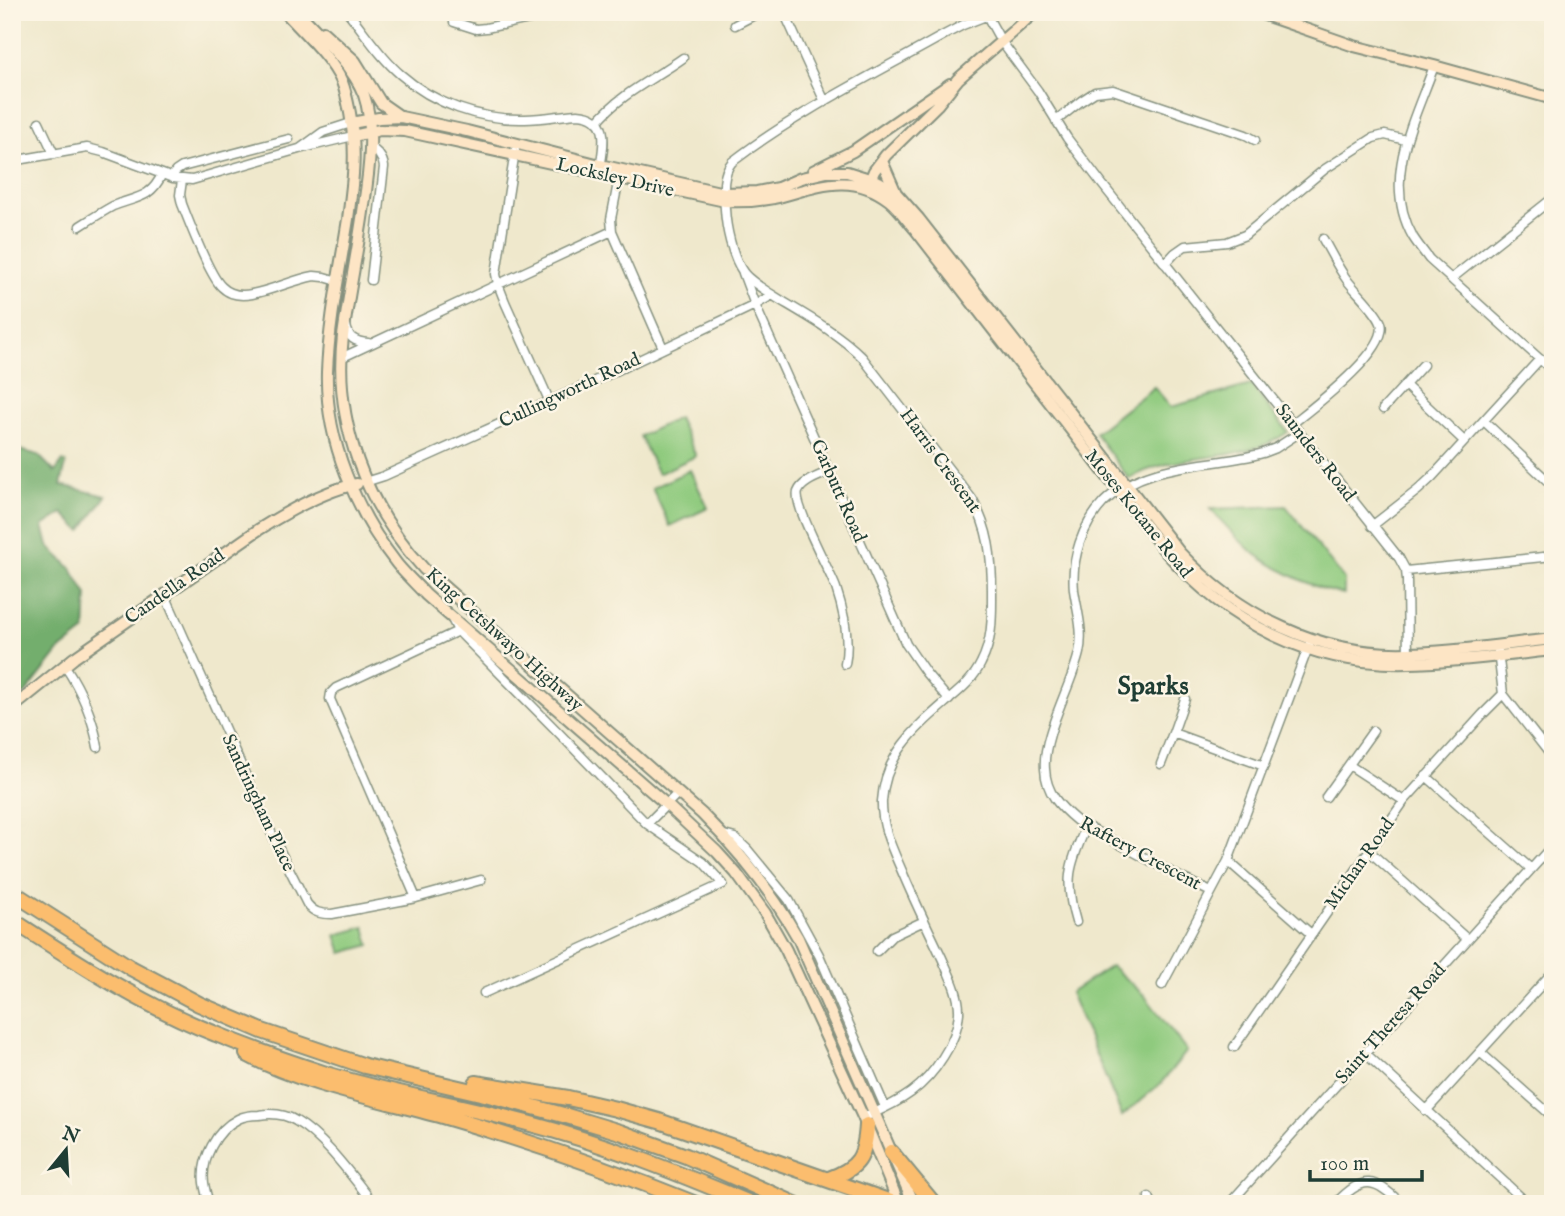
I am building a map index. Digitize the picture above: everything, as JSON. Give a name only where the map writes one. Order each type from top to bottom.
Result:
[{"type":"highway","points":[[12,892],[131,968],[199,1004],[262,1031],[365,1066],[489,1095],[620,1132],[686,1156],[795,1204]]},
{"type":"highway","points":[[12,920],[100,976],[213,1033],[327,1074],[528,1123],[625,1153],[752,1204]]},
{"type":"highway","points":[[213,1033],[270,1066],[338,1088],[488,1129],[640,1181],[696,1204]]},
{"type":"highway","points":[[408,1077],[499,1086],[616,1108],[898,1204]]},
{"type":"highway","points":[[829,1179],[845,1174],[860,1158],[866,1140],[868,1118]]},
{"type":"highway","points":[[891,1152],[934,1204]]},
{"type":"street","name":"King Cetshwayo Highway","points":[[285,12],[336,71],[345,91],[354,136],[353,183],[329,344],[328,390],[333,431],[350,485],[378,537],[397,564],[426,595],[667,805],[718,852],[736,873],[765,913],[786,950],[868,1118],[891,1152],[914,1204]]},
{"type":"street","points":[[348,12],[400,74],[425,93],[455,108],[504,118],[586,114],[597,122],[604,135],[599,170]]},
{"type":"street","points":[[499,12],[503,25]]},
{"type":"street","points":[[454,22],[476,29],[562,12]]},
{"type":"street","points":[[735,25],[761,12]]},
{"type":"street","points":[[784,12],[825,102]]},
{"type":"street","points":[[847,172],[868,184],[882,160],[937,105],[958,79],[1035,12]]},
{"type":"street","points":[[1256,12],[1354,46],[1553,99]]},
{"type":"street","name":"King Cetshwayo Highway","points":[[298,13],[346,65],[365,97],[370,147],[361,231],[343,336],[342,391],[348,430],[365,482],[397,537],[424,569],[702,814],[724,835],[764,885],[798,938],[868,1118],[898,1204]]},
{"type":"street","points":[[298,13],[355,61],[381,103],[401,117]]},
{"type":"street","points":[[743,273],[732,246],[724,197],[727,170],[732,162],[825,102],[986,14]]},
{"type":"street","name":"Saunders Road","points":[[986,14],[1001,41],[1102,184],[1399,558],[1406,571]]},
{"type":"street","points":[[597,122],[606,111],[626,96],[683,58]]},
{"type":"street","points":[[1434,66],[1406,140],[1400,167],[1399,191],[1404,215],[1415,240],[1429,259],[1553,372]]},
{"type":"street","points":[[802,178],[853,151],[958,79]]},
{"type":"street","points":[[1056,121],[1095,92],[1113,90],[1255,140]]},
{"type":"street","name":"Locksley Drive","points":[[351,123],[401,117],[467,131],[515,150]]},
{"type":"street","points":[[39,122],[54,154]]},
{"type":"street","points":[[299,149],[323,132],[351,123]]},
{"type":"street","name":"Locksley Drive","points":[[354,136],[389,130],[405,131],[515,150],[746,202],[828,183],[868,184]]},
{"type":"street","points":[[1166,264],[1185,246],[1227,242],[1245,235],[1325,169],[1373,138],[1385,135],[1406,140]]},
{"type":"street","points":[[12,162],[87,148],[167,176],[182,180],[201,179],[299,149],[354,136]]},
{"type":"street","points":[[80,226],[111,208],[148,193],[182,167],[289,139]]},
{"type":"street","points":[[370,147],[382,158],[384,167],[371,280]]},
{"type":"street","points":[[515,150],[496,274],[549,400]]},
{"type":"street","points":[[849,184],[847,163],[853,151]]},
{"type":"street","points":[[882,160],[896,193]]},
{"type":"street","name":"Locksley Drive","points":[[724,197],[768,190],[827,172],[847,172]]},
{"type":"street","points":[[619,174],[611,219],[612,231],[663,348]]},
{"type":"street","points":[[182,180],[182,204],[220,286],[234,294],[248,295],[314,276],[338,281]]},
{"type":"street","name":"Moses Kotane Road","points":[[868,184],[896,193],[919,219],[996,326],[1122,488],[1181,569],[1236,615],[1268,633],[1350,659],[1408,658],[1498,650],[1553,650]]},
{"type":"street","name":"Moses Kotane Road","points":[[868,184],[892,203],[996,326]]},
{"type":"street","points":[[1451,279],[1553,198]]},
{"type":"street","points":[[343,358],[612,231]]},
{"type":"street","points":[[1292,424],[1358,367],[1381,336],[1378,318],[1346,279],[1323,239]]},
{"type":"street","name":"Harris Crescent","points":[[743,273],[772,295],[843,340],[862,357],[962,485],[980,513],[991,558],[991,631],[987,649],[964,688],[904,743],[890,767],[882,804],[885,829],[957,995],[959,1012],[956,1028],[948,1049],[933,1073],[907,1096],[868,1118]]},
{"type":"street","name":"Garbutt Road","points":[[743,273],[906,645],[949,700]]},
{"type":"street","name":"Cullingworth Road","points":[[365,482],[384,477],[599,379],[772,295]]},
{"type":"street","points":[[346,322],[352,339],[371,343]]},
{"type":"street","points":[[1372,526],[1418,490],[1540,359]]},
{"type":"street","points":[[1383,409],[1423,365]]},
{"type":"street","points":[[1406,386],[1464,441]]},
{"type":"street","points":[[1484,421],[1553,486]]},
{"type":"street","name":"Raftery Crescent","points":[[1211,892],[1086,827],[1066,812],[1047,785],[1045,752],[1079,652],[1081,632],[1075,564],[1080,542],[1088,525],[1100,507],[1122,488],[1142,477],[1176,467],[1264,453],[1299,433]]},
{"type":"street","points":[[830,471],[802,485],[797,498],[836,588],[848,643],[845,664]]},
{"type":"street","name":"Candella Road","points":[[12,708],[74,658],[280,516],[331,492],[365,482]]},
{"type":"street","points":[[1408,658],[1406,571],[1553,556]]},
{"type":"street","name":"Sandringham Place","points":[[165,595],[274,839],[311,911],[332,915],[416,898]]},
{"type":"street","points":[[451,617],[458,631],[647,824],[703,862],[723,884],[484,993]]},
{"type":"street","points":[[458,631],[336,688],[330,695],[416,898],[481,880]]},
{"type":"street","name":"Moses Kotane Road","points":[[1498,650],[1553,639]]},
{"type":"street","points":[[1161,985],[1228,861],[1309,644]]},
{"type":"street","points":[[1498,650],[1503,694],[1553,758]]},
{"type":"street","points":[[65,666],[80,691],[98,747]]},
{"type":"street","name":"Michan Road","points":[[1234,1047],[1404,801],[1503,694]]},
{"type":"street","points":[[1161,764],[1185,699]]},
{"type":"street","points":[[1326,797],[1373,731]]},
{"type":"street","points":[[1173,733],[1264,766]]},
{"type":"street","points":[[1349,765],[1404,801]]},
{"type":"street","points":[[1426,776],[1530,869]]},
{"type":"street","points":[[647,824],[678,793]]},
{"type":"street","points":[[1076,922],[1070,895],[1069,873],[1086,827]]},
{"type":"street","points":[[724,835],[732,836],[747,849],[789,900],[819,955],[885,1107]]},
{"type":"street","name":"Saint Theresa Road","points":[[1229,1204],[1553,845]]},
{"type":"street","points":[[1370,852],[1467,939]]},
{"type":"street","points":[[1228,861],[1311,934]]},
{"type":"street","points":[[877,951],[892,936],[923,921]]},
{"type":"street","points":[[1426,1111],[1553,972]]},
{"type":"street","points":[[1480,1052],[1553,1117]]},
{"type":"street","points":[[1365,1053],[1522,1202]]},
{"type":"street","points":[[209,1204],[204,1182],[205,1168],[214,1142],[238,1119],[270,1114],[289,1117],[312,1132],[374,1204]]},
{"type":"street","points":[[1335,1204],[1354,1187],[1372,1182],[1380,1185],[1402,1204]]},
{"type":"green space","points":[[1251,385],[1288,432],[1269,443],[1250,449],[1168,464],[1129,479],[1095,433],[1154,387],[1171,407]]},
{"type":"green space","points":[[678,418],[696,456],[658,474],[640,436]]},
{"type":"green space","points":[[12,448],[38,455],[55,472],[63,461],[66,463],[61,485],[106,496],[81,531],[63,513],[43,526],[48,546],[71,568],[87,595],[85,631],[59,651],[25,694],[12,696]]},
{"type":"green space","points":[[690,470],[708,508],[670,526],[652,488]]},
{"type":"green space","points":[[1286,506],[1344,579],[1344,594],[1308,583],[1268,563],[1244,544],[1210,509]]},
{"type":"green space","points":[[365,927],[370,945],[342,953],[336,935]]},
{"type":"green space","points":[[1111,966],[1144,995],[1187,1051],[1161,1083],[1122,1116],[1070,993]]},
{"type":"district","name":"Sparks","points":[[1153,686]]}]
